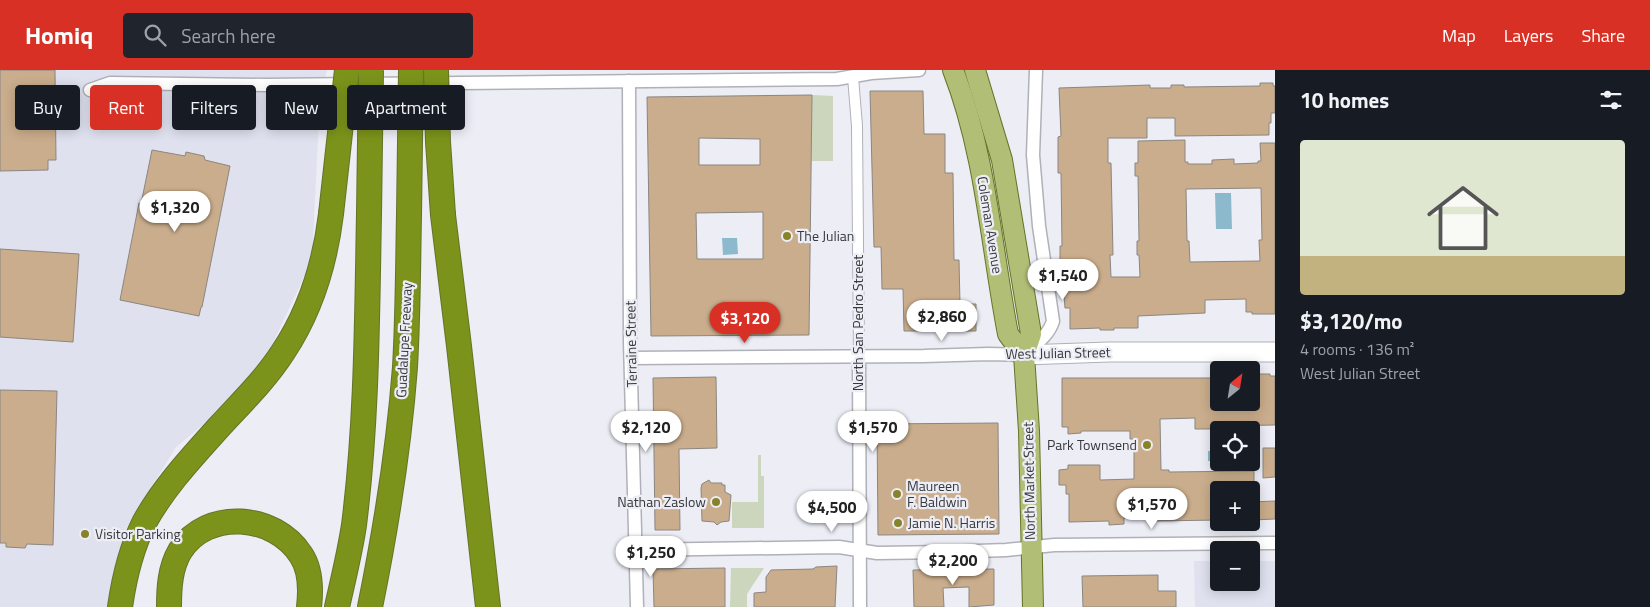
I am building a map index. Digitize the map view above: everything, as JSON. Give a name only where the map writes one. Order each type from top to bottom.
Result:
[{"type":"highway","points":[[120,607],[131,558],[144,524],[157,502],[218,428],[260,383],[283,352],[306,311],[325,252],[347,70]]},
{"type":"highway","points":[[338,607],[353,526],[363,435],[367,345],[371,70]]},
{"type":"highway","name":"Guadalupe Freeway","points":[[370,607],[388,508],[399,424],[407,322],[411,70]]},
{"type":"highway","points":[[436,70],[443,215],[488,607]]},
{"type":"highway","points":[[169,607],[169,586],[180,551],[195,536],[211,526],[227,521],[264,525],[293,544],[302,556],[308,569],[309,607]]},
{"type":"main road","name":"Coleman Avenue","points":[[953,70],[971,128],[981,169],[1008,334],[1024,355]]},
{"type":"main road","name":"Coleman Avenue","points":[[975,70],[1002,160],[1031,334],[1024,355]]},
{"type":"main road","name":"West Julian Street","points":[[1024,355],[1118,352],[1275,352]]},
{"type":"main road","name":"North Market Street","points":[[1024,355],[1028,431],[1032,607]]},
{"type":"street","points":[[104,85],[110,83],[265,85],[837,79],[853,73],[871,74],[919,70]]},
{"type":"street","points":[[1024,355],[1046,334],[1053,321],[1038,226],[1033,155],[1036,70]]},
{"type":"street","name":"North San Pedro Street","points":[[853,73],[857,126],[860,607]]},
{"type":"street","name":"Terraine Street","points":[[629,81],[631,358],[637,607]]},
{"type":"street","name":"West Julian Street","points":[[631,358],[1024,355]]},
{"type":"street","points":[[636,550],[839,547],[877,554],[1006,550],[1030,546],[1275,543]]},
{"type":"shaded area","points":[[0,70],[327,70],[323,85],[266,85],[266,130],[318,130],[312,260],[254,383],[176,447],[126,529],[112,607],[0,607]]},
{"type":"shaded area","points":[[1194,561],[1210,561],[1210,591],[1260,591],[1260,561],[1275,561],[1275,607],[1195,607]]},
{"type":"green space","points":[[812,95],[833,96],[833,161],[812,161]]},
{"type":"green space","points":[[758,455],[761,455],[761,476],[764,476],[764,528],[732,528],[732,502],[758,502]]},
{"type":"green space","points":[[731,568],[764,568],[747,594],[747,607],[730,607]]},
{"type":"water","points":[[1215,193],[1231,193],[1232,229],[1216,229]]},
{"type":"water","points":[[722,238],[737,238],[738,254],[723,255]]},
{"type":"water","points":[[1208,451],[1210,451],[1210,461],[1208,461]]},
{"type":"building","points":[[0,70],[55,70],[55,85],[15,85],[15,130],[56,130],[56,160],[48,160],[48,170],[0,171]]},
{"type":"building","points":[[1260,83],[1273,83],[1273,86],[1275,86],[1275,113],[1271,113],[1269,135],[1175,136],[1175,118],[1147,118],[1147,138],[1108,138],[1108,163],[1111,163],[1113,255],[1110,255],[1111,277],[1140,277],[1139,255],[1137,255],[1137,241],[1139,241],[1138,176],[1135,176],[1135,163],[1138,163],[1138,141],[1185,140],[1185,162],[1188,162],[1188,164],[1212,164],[1212,160],[1234,159],[1234,164],[1258,163],[1258,161],[1261,161],[1260,143],[1275,143],[1275,314],[1252,314],[1252,312],[1246,312],[1246,299],[1205,300],[1205,313],[1138,316],[1138,328],[1114,328],[1114,330],[1100,330],[1100,328],[1070,329],[1070,308],[1065,308],[1063,283],[1060,283],[1060,246],[1062,246],[1061,173],[1058,173],[1058,137],[1061,136],[1059,88],[1150,85],[1150,88],[1171,88],[1171,85],[1184,85],[1184,87],[1260,86]],"holes":[[[1261,188],[1262,240],[1259,240],[1260,261],[1190,262],[1189,241],[1187,241],[1186,189]]]},
{"type":"building","points":[[870,91],[923,91],[924,134],[945,134],[945,173],[953,173],[954,260],[959,260],[960,304],[976,304],[976,331],[904,331],[903,289],[882,289],[881,247],[874,247]]},
{"type":"building","name":"The Julian","points":[[812,95],[809,335],[651,336],[647,97]],"holes":[[[699,138],[760,139],[760,165],[699,165]],[[763,212],[763,259],[697,259],[696,213]]]},
{"type":"building","points":[[152,150],[185,156],[186,152],[204,156],[205,160],[230,166],[199,316],[120,300],[139,203],[141,204]]},
{"type":"building","points":[[0,249],[79,254],[73,342],[0,337]]},
{"type":"building","name":"Park Townsend","points":[[1260,374],[1270,374],[1270,376],[1275,376],[1275,425],[1260,425],[1260,421],[1210,421],[1210,429],[1195,429],[1195,418],[1160,419],[1161,470],[1169,470],[1169,472],[1254,471],[1254,481],[1210,481],[1210,520],[1156,521],[1156,517],[1131,517],[1124,518],[1124,524],[1109,525],[1109,521],[1069,522],[1069,494],[1066,494],[1066,485],[1059,485],[1059,470],[1068,469],[1068,465],[1100,465],[1100,480],[1134,479],[1134,439],[1130,439],[1130,431],[1081,431],[1081,433],[1068,434],[1068,427],[1062,427],[1062,378],[1210,378],[1210,411],[1260,411]]},
{"type":"building","points":[[716,377],[717,448],[679,449],[680,530],[655,530],[653,378]]},
{"type":"building","points":[[0,390],[57,391],[53,545],[27,544],[25,548],[6,547],[6,543],[0,543]]},
{"type":"building","points":[[998,423],[999,534],[878,535],[877,424]]},
{"type":"building","points":[[1263,448],[1275,448],[1275,477],[1263,478]]},
{"type":"building","name":"Nathan Zaslow","points":[[709,480],[711,483],[722,483],[722,485],[725,485],[725,492],[731,495],[729,521],[721,522],[717,525],[714,522],[702,521],[701,488],[702,484]]},
{"type":"building","points":[[1275,501],[1275,519],[1260,520],[1260,502]]},
{"type":"building","points":[[837,566],[835,607],[754,607],[754,593],[766,592],[766,577],[771,570],[813,569],[816,567]]},
{"type":"building","points":[[725,568],[725,607],[654,607],[653,569]]},
{"type":"building","points":[[994,569],[994,605],[969,607],[969,587],[943,588],[944,607],[914,607],[913,570]]},
{"type":"building","points":[[1158,575],[1158,591],[1176,591],[1176,607],[1083,607],[1082,576]]},
{"type":"place","name":"The Julian","points":[[787,236]]},
{"type":"place","name":"Park Townsend","points":[[1147,445]]},
{"type":"place","name":"Maureen F. Baldwin","points":[[897,494]]},
{"type":"place","name":"Nathan Zaslow","points":[[716,502]]},
{"type":"place","name":"Jamie N. Harris","points":[[898,523]]},
{"type":"place","name":"Visitor Parking","points":[[85,534]]}]
